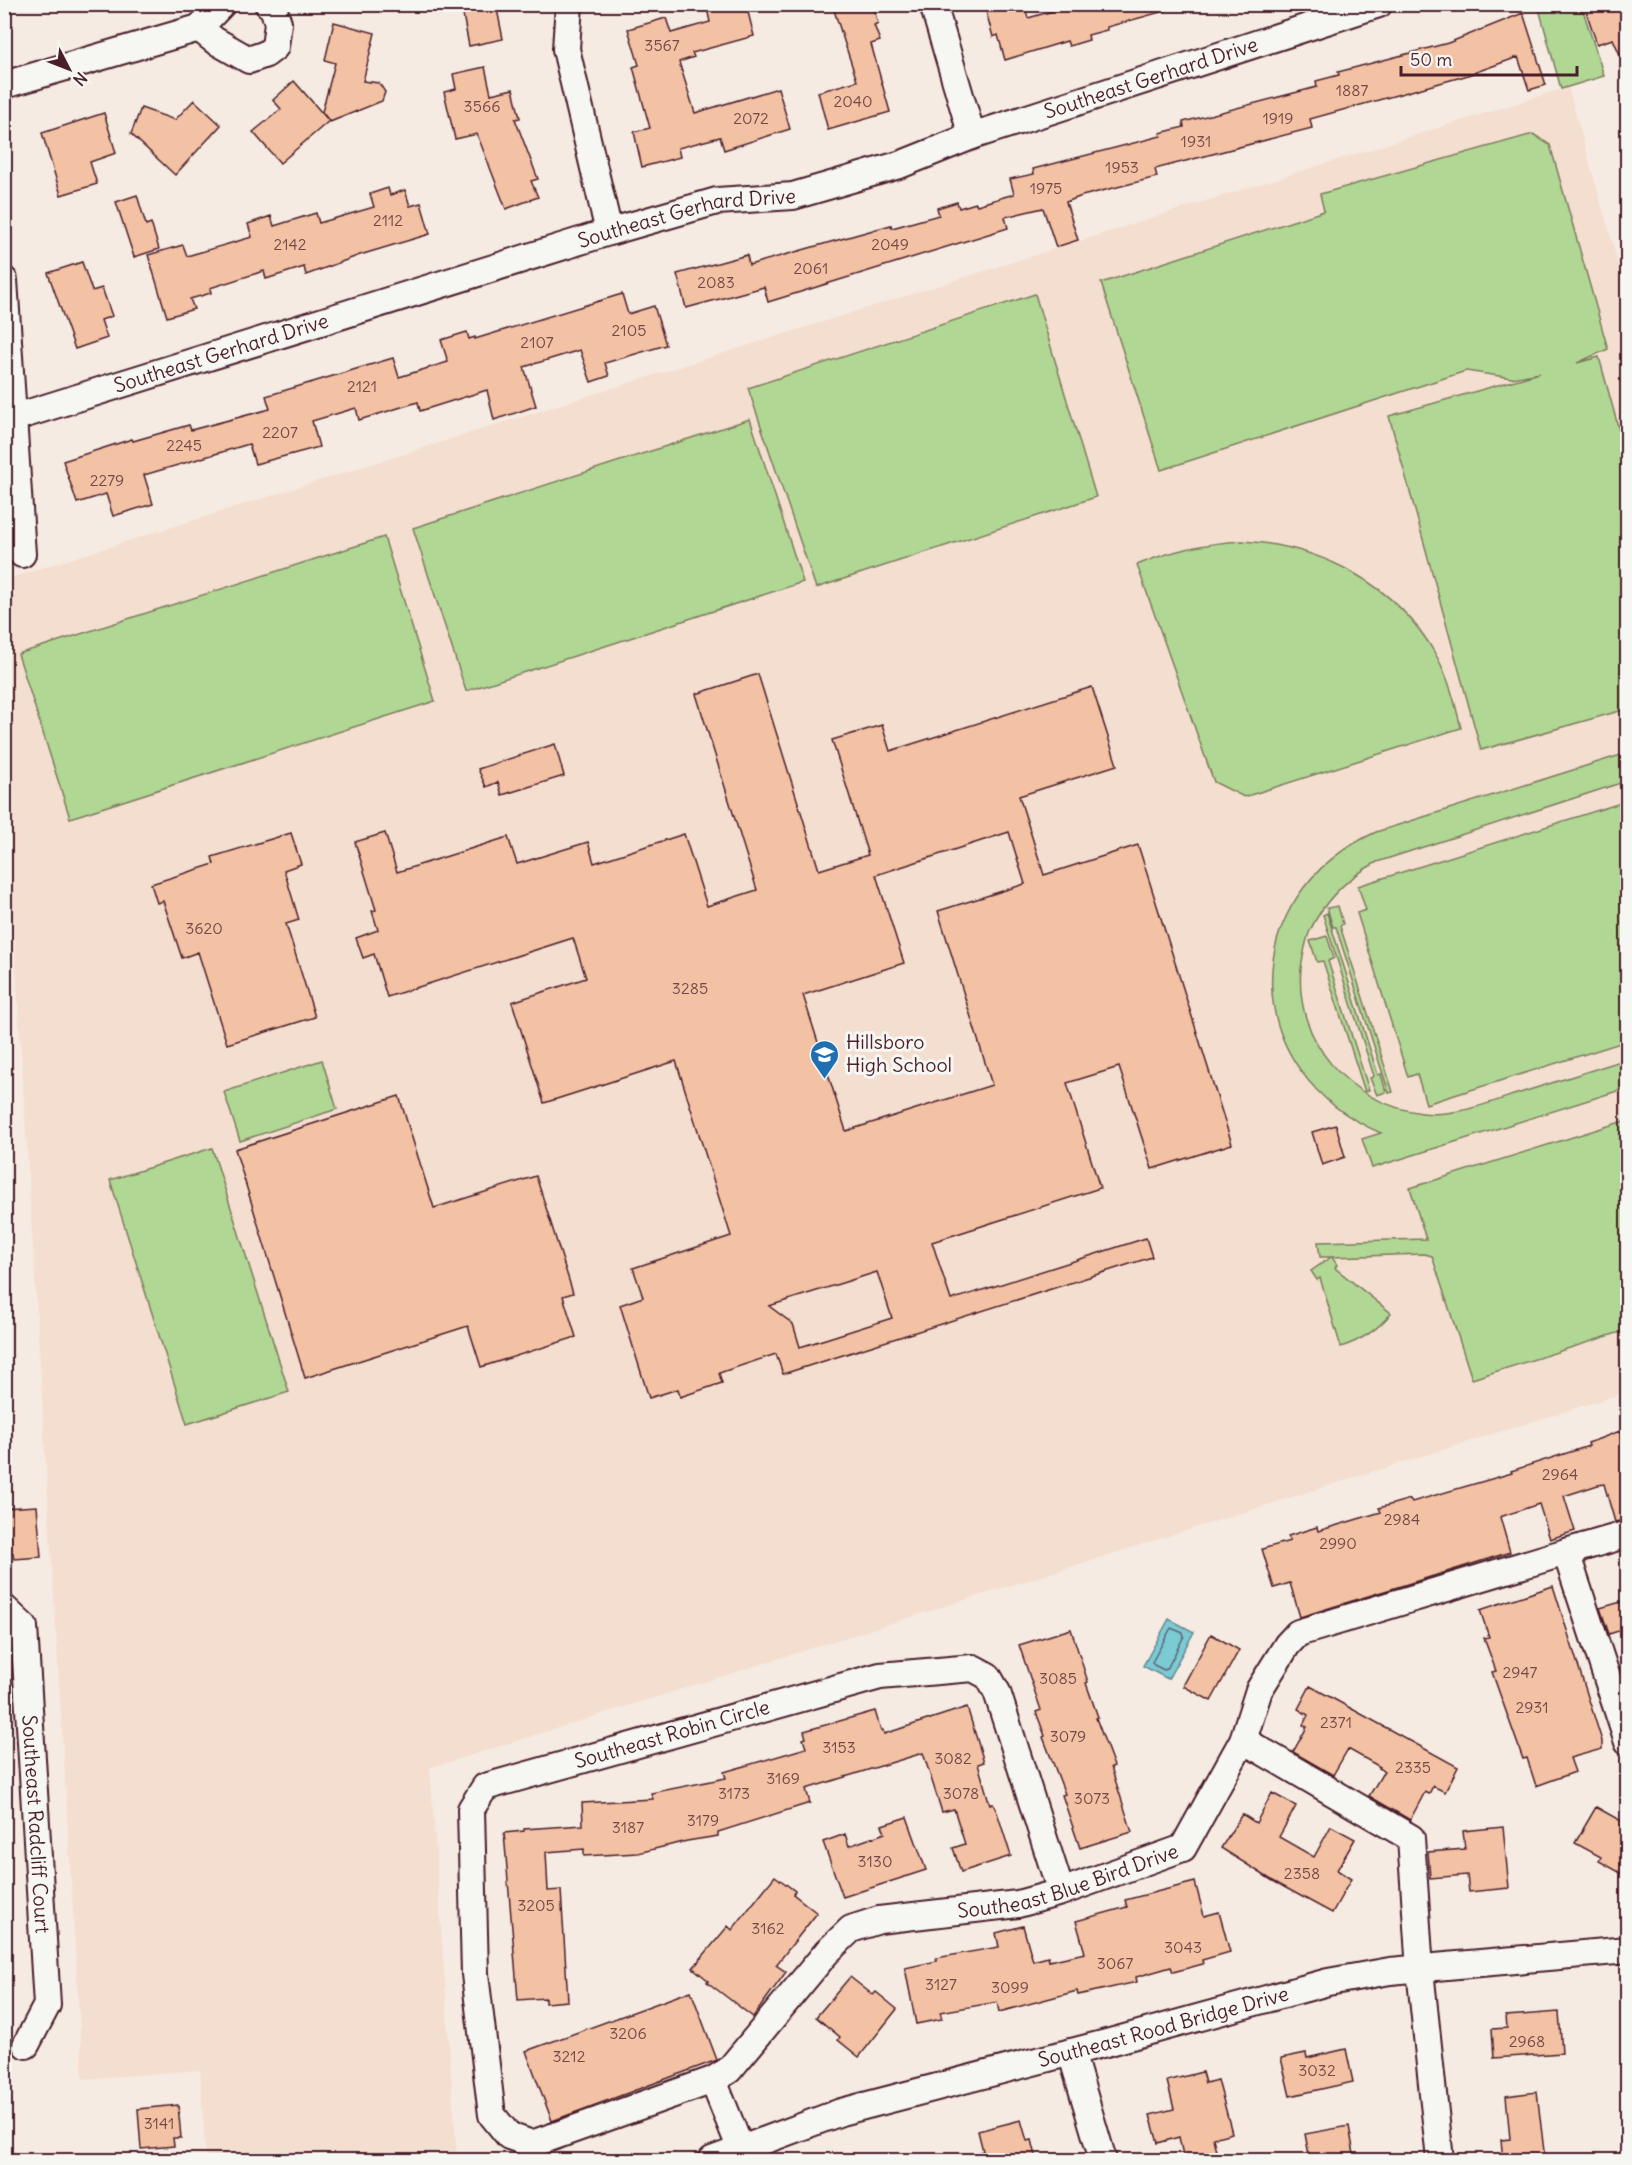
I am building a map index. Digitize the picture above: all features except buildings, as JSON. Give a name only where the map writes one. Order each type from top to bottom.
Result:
[{"type":"street","points":[[4,85],[199,28],[222,4]]},
{"type":"street","points":[[199,28],[214,40],[249,60],[266,54],[276,47],[278,23],[273,7],[268,4]]},
{"type":"street","points":[[568,4],[566,50],[609,232]]},
{"type":"street","points":[[933,4],[972,136]]},
{"type":"street","name":"Southeast Gerhard Drive","points":[[13,418],[609,232],[717,201],[794,196],[902,164],[972,136],[1364,7]]},
{"type":"street","points":[[4,280],[22,554]]},
{"type":"street","name":"Southeast Blue Bird Drive","points":[[509,2136],[532,2144],[713,2080],[729,2070],[827,1952],[851,1929],[879,1920],[1018,1904],[1062,1892],[1183,1848],[1243,1740],[1259,1690],[1287,1645],[1298,1634],[1628,1534]]},
{"type":"street","points":[[1566,1552],[1628,1742]]},
{"type":"street","name":"Southeast Radcliff Court","points":[[4,1608],[24,1627],[46,2005],[26,2045]]},
{"type":"street","name":"Southeast Robin Circle","points":[[509,2136],[492,2115],[475,1974],[471,1809],[485,1787],[880,1676],[974,1668],[988,1676],[997,1692],[1062,1892]]},
{"type":"street","points":[[1243,1740],[1411,1838],[1420,1970],[1440,2160]]},
{"type":"street","name":"Southeast Rood Bridge Drive","points":[[712,2160],[743,2155],[841,2112],[1328,1982],[1390,1971],[1628,1950]]},
{"type":"street","points":[[1071,2052],[1102,2160]]},
{"type":"street","points":[[713,2080],[743,2155]]},
{"type":"shaded area","name":"Hillsboro High School","points":[[1568,87],[1628,297],[1627,1392],[430,1768],[457,2160],[206,2160],[200,2070],[83,2079],[5,784],[4,580]]},
{"type":"green space","points":[[1538,5],[1586,5],[1583,10],[1604,76],[1561,89]]},
{"type":"green space","points":[[1533,134],[1550,145],[1608,349],[1577,363],[1599,357],[1627,459],[1627,709],[1481,750],[1389,416],[1540,373],[1512,378],[1466,371],[1161,470],[1101,283],[1324,211],[1320,194]]},
{"type":"green space","points":[[1035,294],[1096,497],[816,588],[748,388]]},
{"type":"green space","points":[[750,419],[803,582],[466,691],[413,528]]},
{"type":"green space","points":[[384,537],[435,701],[70,818],[18,654]]},
{"type":"green space","points":[[1243,541],[1272,544],[1301,551],[1354,573],[1378,589],[1400,608],[1436,655],[1448,682],[1461,728],[1244,797],[1214,782],[1137,565],[1189,548]]},
{"type":"green space","points":[[1627,753],[1627,781],[1377,862],[1346,883],[1321,911],[1309,933],[1301,968],[1301,995],[1307,1021],[1317,1044],[1332,1065],[1350,1083],[1372,1097],[1396,1107],[1422,1113],[1448,1113],[1486,1104],[1627,1059],[1627,1088],[1372,1168],[1362,1139],[1381,1133],[1334,1105],[1300,1070],[1279,1028],[1272,984],[1277,940],[1297,898],[1330,861],[1376,832]]},
{"type":"green space","points":[[1627,801],[1627,1041],[1426,1104],[1417,1074],[1408,1077],[1357,913],[1366,910],[1358,886]]},
{"type":"green space","points":[[1338,906],[1343,924],[1340,926],[1393,1092],[1389,1093],[1336,927],[1333,927],[1327,908]]},
{"type":"green space","points":[[1327,913],[1378,1075],[1381,1074],[1386,1092],[1377,1095],[1370,1078],[1374,1076],[1323,915]]},
{"type":"green space","points":[[1327,936],[1334,958],[1328,961],[1369,1090],[1365,1092],[1323,961],[1317,962],[1310,941]]},
{"type":"green space","points":[[322,1060],[337,1109],[240,1141],[224,1092]]},
{"type":"green space","points":[[1627,1120],[1627,1330],[1472,1379],[1432,1256],[1424,1254],[1332,1257],[1337,1265],[1335,1268],[1391,1313],[1369,1334],[1341,1347],[1320,1278],[1317,1280],[1311,1271],[1331,1257],[1320,1257],[1318,1242],[1426,1239],[1410,1188]]},
{"type":"green space","points":[[212,1148],[289,1392],[187,1424],[110,1180]]},
{"type":"water","points":[[1169,1619],[1194,1632],[1168,1679],[1143,1666]]},
{"type":"place","name":"Hillsboro High School","points":[[825,1080]]}]
